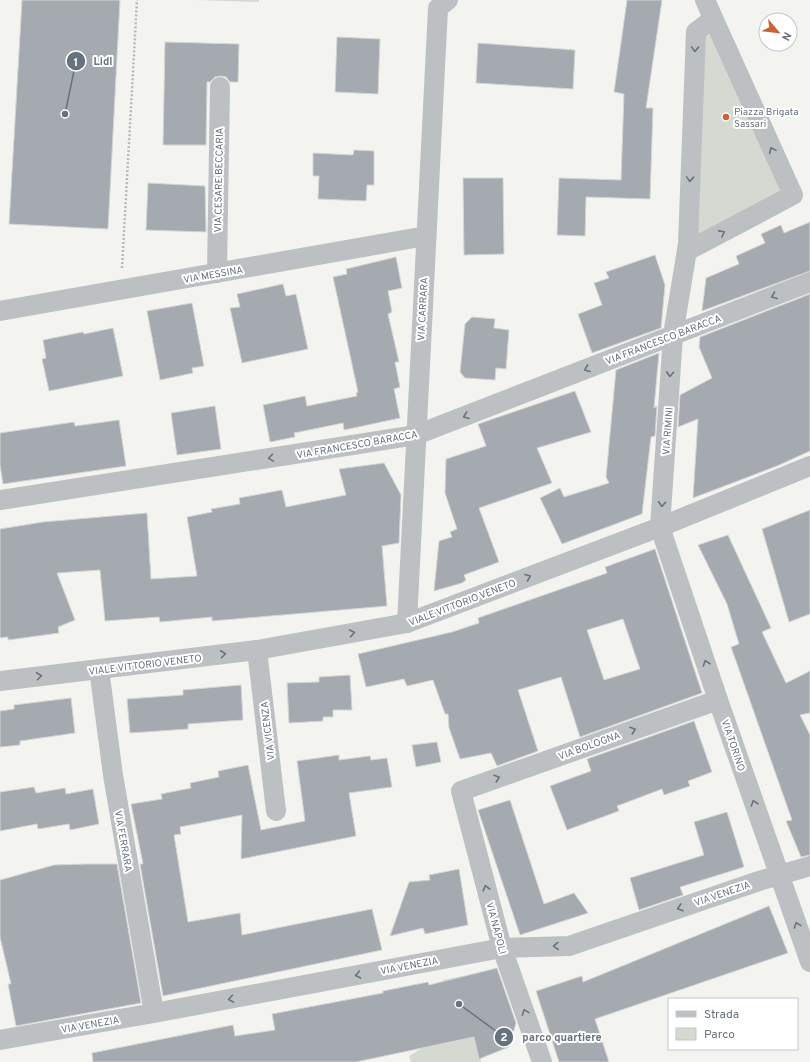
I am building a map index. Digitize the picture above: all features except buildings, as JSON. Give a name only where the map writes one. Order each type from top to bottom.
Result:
[{"type":"street","name":"VIA CARRARA","points":[[407,623],[438,8],[448,0]]},
{"type":"street","points":[[687,251],[793,195],[705,0]]},
{"type":"street","points":[[687,251],[696,32],[713,19]]},
{"type":"street","name":"VIA CESARE BECCARIA","points":[[217,273],[220,87]]},
{"type":"street","name":"VIA MESSINA","points":[[0,311],[426,236]]},
{"type":"street","name":"VIA RIMINI","points":[[660,527],[673,336],[687,251]]},
{"type":"street","name":"VIA FRANCESCO BARACCA","points":[[0,500],[416,435],[810,282]]},
{"type":"street","name":"VIALE VITTORIO VENETO","points":[[0,681],[257,650],[407,623],[660,527],[810,466]]},
{"type":"street","name":"VIA TORINO","points":[[660,527],[718,700],[810,962]]},
{"type":"street","name":"VIA VICENZA","points":[[257,650],[276,811]]},
{"type":"street","name":"VIA FERRARA","points":[[100,669],[113,775],[154,1013]]},
{"type":"street","name":"VIA BOLOGNA","points":[[461,791],[718,700]]},
{"type":"street","name":"VIA NAPOLI","points":[[461,791],[502,948],[542,1062]]},
{"type":"street","name":"VIA VENEZIA","points":[[0,1040],[154,1013],[502,948],[569,946],[758,881],[810,866]]},
{"type":"path","points":[[121,290],[137,0]]},
{"type":"green space","points":[[195,0],[259,0],[259,2]]},
{"type":"green space","points":[[714,33],[782,195],[691,242],[699,41]]},
{"type":"green space","points":[[463,976],[481,1062],[411,1062],[409,1056],[454,1029],[443,980]]},
{"type":"place","name":"Lidl","points":[[65,114]]},
{"type":"place","name":"Piazza Brigata Sassari","points":[[726,117]]},
{"type":"place","name":"parco quartiere","points":[[459,1004]]}]
